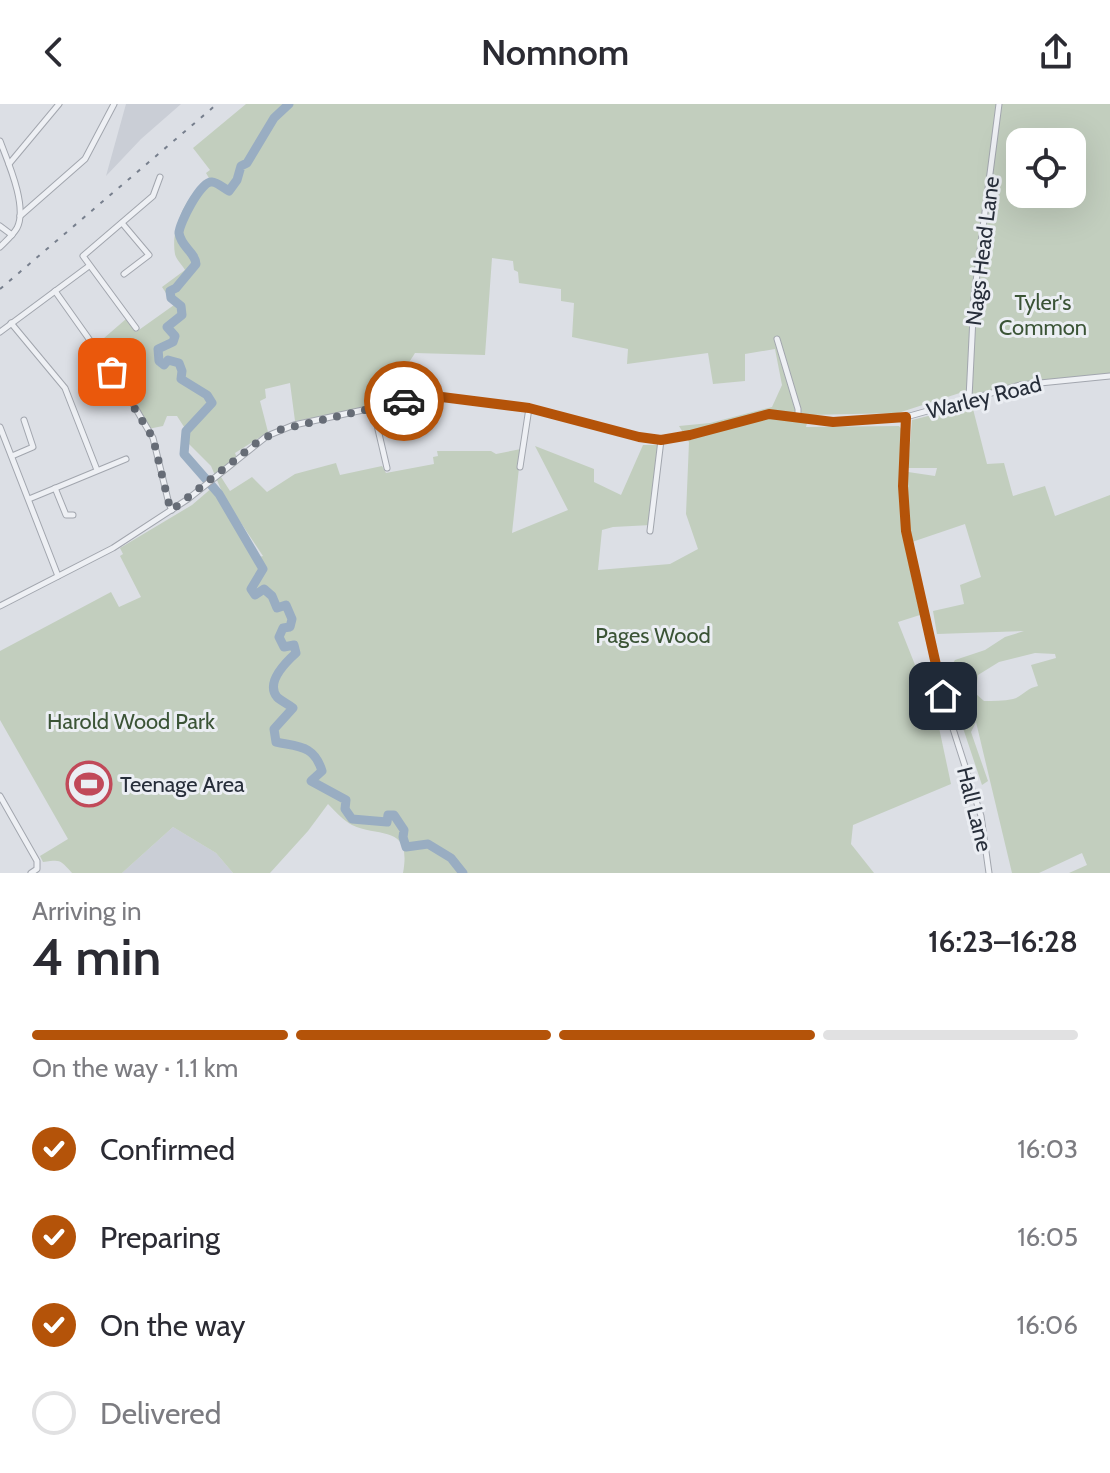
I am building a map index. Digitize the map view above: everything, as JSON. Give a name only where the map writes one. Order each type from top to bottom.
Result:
[{"type":"street","points":[[9,164],[59,104]]},
{"type":"street","points":[[20,216],[85,159],[114,104]]},
{"type":"street","name":"Nags Head Lane","points":[[969,398],[974,297],[999,104]]},
{"type":"street","points":[[0,141],[9,164],[20,216],[12,235],[0,247]]},
{"type":"street","points":[[136,328],[83,256],[153,196],[160,177]]},
{"type":"street","points":[[122,223],[149,255],[124,274]]},
{"type":"street","points":[[0,226],[12,235]]},
{"type":"street","points":[[0,332],[89,266]]},
{"type":"street","points":[[55,291],[123,387],[153,438],[172,510]]},
{"type":"street","points":[[11,323],[65,388],[97,470]]},
{"type":"street","points":[[777,339],[798,417]]},
{"type":"street","name":"Warley Road","points":[[661,440],[769,414],[833,422],[906,417],[1035,383],[1110,376]]},
{"type":"street","points":[[0,606],[113,548],[172,510],[255,444],[279,430],[434,396],[529,408],[661,440],[650,531]]},
{"type":"street","points":[[373,408],[387,468]]},
{"type":"street","points":[[520,467],[529,408]]},
{"type":"street","name":"Hall Lane","points":[[906,417],[903,498],[908,547],[947,710],[977,800],[989,873]]},
{"type":"street","points":[[12,456],[33,447],[24,420]]},
{"type":"street","points":[[0,427],[58,576]]},
{"type":"street","points":[[29,499],[126,459]]},
{"type":"street","points":[[55,488],[66,515],[73,515]]},
{"type":"street","points":[[0,796],[38,865],[31,873]]},
{"type":"shaded area","points":[[126,104],[181,104],[141,139],[106,176]]},
{"type":"shaded area","points":[[173,827],[216,853],[233,873],[122,873]]},
{"type":"green space","points":[[246,104],[1110,104],[1110,377],[1053,381],[969,398],[969,390],[898,413],[809,415],[806,427],[899,426],[902,430],[901,514],[920,615],[898,622],[938,723],[951,784],[853,825],[851,844],[874,873],[403,873],[405,857],[398,840],[352,825],[328,804],[270,873],[233,873],[216,853],[173,827],[122,873],[72,873],[59,862],[43,862],[40,856],[68,839],[0,720],[0,651],[111,592],[119,607],[141,597],[120,556],[123,554],[120,548],[192,505],[213,487],[256,558],[263,556],[225,499],[211,466],[188,443],[188,433],[177,416],[167,416],[163,426],[148,429],[136,401],[96,345],[126,319],[136,332],[174,305],[162,287],[185,270],[175,254],[175,233],[188,201],[209,178],[206,173],[210,170],[193,148]],"holes":[[[492,258],[513,261],[519,283],[561,289],[561,301],[574,303],[572,337],[628,349],[627,364],[708,353],[713,384],[745,381],[745,354],[775,349],[782,385],[772,407],[710,423],[679,426],[689,442],[686,514],[698,549],[670,564],[598,570],[602,530],[651,525],[660,445],[643,445],[621,495],[594,482],[594,469],[535,446],[568,510],[512,533],[521,449],[496,454],[491,451],[437,451],[438,456],[433,457],[434,464],[386,473],[382,466],[340,475],[336,463],[295,474],[267,492],[252,477],[230,491],[221,477],[239,463],[235,453],[268,432],[260,401],[266,398],[265,389],[290,383],[295,421],[391,404],[394,363],[408,364],[415,353],[485,355]]]},
{"type":"green space","points":[[972,405],[987,464],[1004,463],[1013,496],[1045,486],[1055,516],[1110,495],[1110,873],[1069,873],[1087,865],[1082,853],[1039,873],[1012,873],[976,722],[971,732],[988,781],[982,785],[955,704],[949,669],[955,660],[985,650],[1005,637],[1024,631],[937,634],[933,611],[964,604],[960,585],[981,577],[965,524],[912,542],[906,500],[908,472],[935,476],[937,468],[908,468],[912,420]],"holes":[[[1035,653],[1055,654],[1056,658],[1031,665],[1038,686],[1016,698],[984,701],[976,694],[978,675],[999,662]]]},
{"type":"waterway","points":[[289,104],[274,118],[247,163],[241,166],[237,180],[229,191],[214,182],[207,183],[187,212],[179,233],[196,264],[170,291],[171,298],[181,306],[182,315],[167,327],[175,336],[173,342],[158,349],[159,361],[164,365],[168,360],[179,363],[181,379],[207,395],[212,403],[186,431],[184,454],[219,494],[263,569],[251,589],[255,595],[264,589],[272,596],[277,608],[286,605],[292,619],[290,627],[283,628],[279,637],[284,647],[294,645],[296,653],[278,673],[274,691],[277,697],[293,708],[274,729],[276,742],[305,749],[315,756],[322,771],[311,781],[346,800],[345,809],[352,819],[387,822],[388,815],[394,815],[404,830],[406,847],[428,844],[451,858],[463,873]]},
{"type":"railway","points":[[0,289],[217,104]]},
{"type":"way so far","points":[[112,372],[153,438],[172,510],[236,458],[279,430],[404,401]]},
{"type":"place","name":"Teenage Area","points":[[89,784]]},
{"type":"route","points":[[404,401],[434,396],[529,408],[661,440],[769,414],[833,422],[906,417],[904,518],[943,696]]},
{"type":"park label","name":"Tyler's Common","points":[[1043,314]]},
{"type":"park label","name":"Pages Wood","points":[[653,635]]},
{"type":"park label","name":"Harold Wood Park","points":[[131,721]]}]
